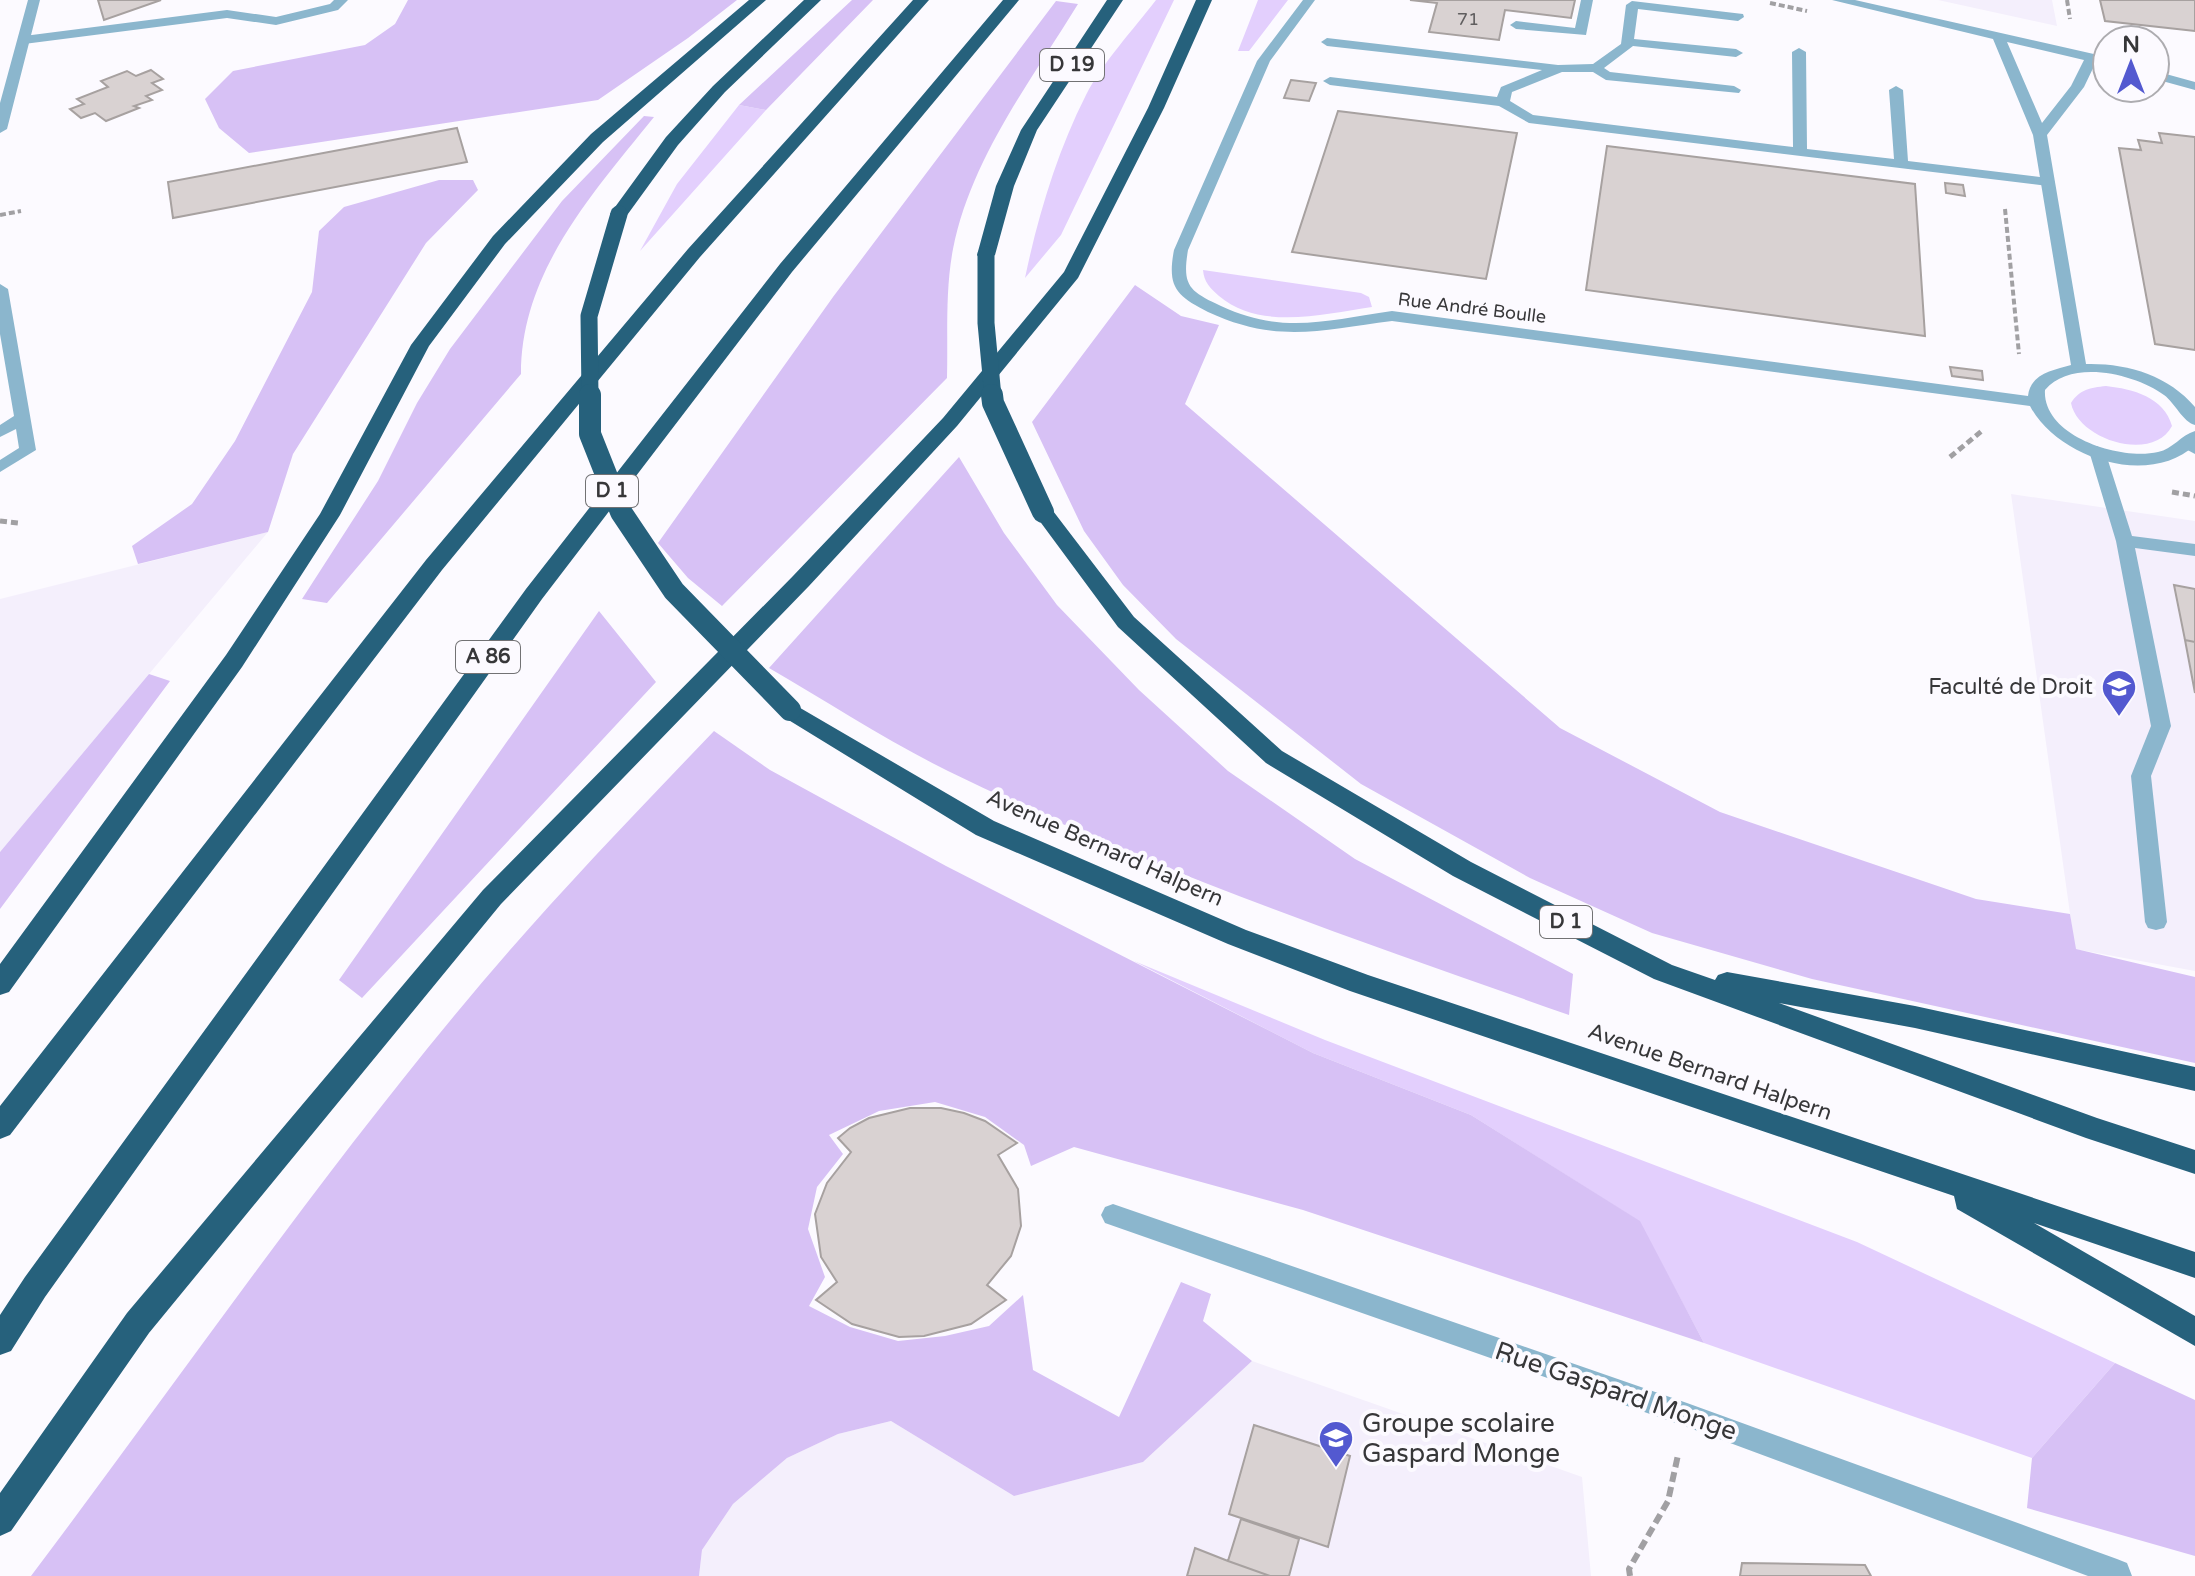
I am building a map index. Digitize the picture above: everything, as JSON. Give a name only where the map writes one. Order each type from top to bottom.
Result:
[{"type":"highway","points":[[0,984],[234,661],[330,515],[420,345],[499,240],[597,138],[758,0]]},
{"type":"highway","points":[[788,26],[813,0]]},
{"type":"highway","points":[[788,26],[824,0]]},
{"type":"highway","points":[[0,1127],[434,565],[694,253],[921,0]]},
{"type":"highway","name":"A 86","points":[[0,1341],[35,1287],[534,594],[786,268],[1011,0]]},
{"type":"highway","name":"D 19","points":[[986,255],[1005,186],[1029,130],[1115,0]]},
{"type":"highway","points":[[0,1520],[138,1323],[492,897],[801,581],[939,434],[1072,274],[1156,108],[1204,0]]},
{"type":"highway","name":"Avenue Bernard Halpern","points":[[788,26],[719,89],[672,141],[619,214],[589,316],[590,434],[621,512],[674,591],[790,710],[985,828],[1237,937],[1374,988],[2195,1265]]},
{"type":"highway","name":"D 1","points":[[986,255],[986,323],[993,403],[1043,512],[1126,622],[1274,757],[1462,869],[1663,972],[2096,1130],[2195,1162]]},
{"type":"highway","points":[[1663,972],[1915,1017],[2195,1079]]},
{"type":"highway","points":[[1924,1174],[2195,1332]]},
{"type":"street","points":[[0,129],[34,0]]},
{"type":"street","points":[[24,40],[227,14],[276,21],[334,7],[342,0]]},
{"type":"street","name":"Rue André Boulle","points":[[1309,0],[1264,61],[1181,250],[1177,273],[1186,294],[1222,313],[1263,327],[1284,329],[1392,316],[2036,402]]},
{"type":"street","points":[[1516,25],[1581,32],[1587,0]]},
{"type":"street","points":[[1838,0],[2091,57]]},
{"type":"street","points":[[1327,42],[1560,68],[1596,68],[1627,46],[1632,5],[1738,17]]},
{"type":"street","points":[[1998,36],[2040,135],[2079,367]]},
{"type":"street","points":[[1628,42],[1736,53]]},
{"type":"street","points":[[1799,52],[1800,152]]},
{"type":"street","points":[[2040,135],[2077,87],[2091,59]]},
{"type":"street","points":[[1503,102],[1506,90],[1560,68]]},
{"type":"street","points":[[1596,68],[1606,76],[1734,90]]},
{"type":"street","points":[[2171,69],[2195,73]]},
{"type":"street","points":[[2171,79],[2195,86]]},
{"type":"street","points":[[1330,81],[1503,102],[1529,119],[2048,182]]},
{"type":"street","points":[[1896,90],[1901,164]]},
{"type":"street","points":[[0,289],[28,450],[0,467]]},
{"type":"street","points":[[2193,444],[2172,455],[2149,459],[2097,451],[2056,430],[2043,416],[2036,402],[2038,389],[2045,378],[2079,367],[2127,372],[2151,380],[2172,392],[2187,406],[2195,420]]},
{"type":"street","points":[[0,432],[23,418]]},
{"type":"street","points":[[2097,451],[2106,490],[2125,541],[2161,726],[2141,776],[2156,922]]},
{"type":"street","points":[[2125,541],[2195,550]]},
{"type":"street","name":"Rue Gaspard Monge","points":[[1113,1215],[1687,1415],[2118,1574]]},
{"type":"path","points":[[1950,457],[1985,429],[2010,416],[1998,382],[2021,372],[2005,208]]},
{"type":"path","points":[[0,215],[21,211]]},
{"type":"path","points":[[0,521],[18,523]]},
{"type":"path","points":[[1630,1576],[1629,1569],[1668,1501],[1687,1415]]},
{"type":"shaded area","points":[[408,0],[737,0],[598,100],[249,153],[219,128],[205,99],[233,71],[365,45],[395,24]]},
{"type":"shaded area","points":[[852,0],[873,0],[766,110],[739,105]]},
{"type":"shaded area","points":[[1156,0],[1174,0],[1061,235],[1025,278],[1050,185],[1086,95],[1119,46]]},
{"type":"shaded area","points":[[1258,0],[1288,0],[1249,51],[1238,51]]},
{"type":"shaded area","points":[[1938,0],[2052,0],[2057,26]]},
{"type":"shaded area","points":[[1056,1],[1078,4],[988,152],[962,216],[949,281],[947,378],[722,606],[688,578],[658,543],[833,297]]},
{"type":"shaded area","points":[[739,105],[766,110],[640,251],[677,184]]},
{"type":"shaded area","points":[[644,116],[654,117],[585,205],[547,267],[533,301],[524,337],[521,374],[327,603],[302,599],[378,481],[417,403],[450,349],[562,201]]},
{"type":"shaded area","points":[[439,180],[473,180],[478,190],[426,243],[293,454],[268,532],[138,564],[132,546],[192,504],[235,441],[312,292],[319,231],[344,207]]},
{"type":"shaded area","points":[[1203,270],[1361,293],[1369,297],[1372,307],[1313,316],[1273,317],[1254,313],[1236,307],[1219,296],[1208,284]]},
{"type":"shaded area","points":[[1135,285],[1181,316],[1219,325],[1185,404],[1560,728],[1720,812],[1976,899],[2070,914],[2076,949],[2195,977],[2195,1063],[1812,979],[1652,933],[1530,878],[1361,784],[1176,639],[1123,585],[1084,531],[1032,422]]},
{"type":"shaded area","points":[[2106,386],[2137,392],[2155,401],[2172,426],[2162,437],[2149,443],[2134,445],[2101,436],[2077,416],[2071,403],[2086,390]]},
{"type":"shaded area","points":[[959,457],[1004,533],[1057,605],[1139,690],[1228,771],[1355,859],[1573,974],[1569,1015],[1255,902],[1023,807],[925,759],[769,668]]},
{"type":"shaded area","name":"Faculté de Droit","points":[[2011,494],[2195,521],[2195,971],[2075,949]]},
{"type":"shaded area","points":[[268,532],[149,674],[0,852],[0,599]]},
{"type":"shaded area","points":[[599,611],[656,682],[362,998],[339,980]]},
{"type":"shaded area","points":[[149,674],[170,681],[0,909],[0,852]]},
{"type":"shaded area","points":[[714,731],[770,770],[946,866],[1313,1053],[1471,1115],[1640,1221],[1704,1343],[1303,1210],[1074,1147],[1031,1166],[1024,1145],[985,1117],[935,1102],[879,1111],[829,1135],[843,1154],[817,1187],[808,1229],[825,1277],[809,1306],[850,1327],[898,1341],[945,1336],[989,1326],[1023,1295],[1033,1370],[1119,1417],[1181,1282],[1211,1294],[1203,1321],[1252,1361],[1143,1462],[1014,1496],[891,1421],[838,1434],[787,1458],[733,1504],[702,1550],[699,1576],[31,1576],[292,1223],[399,1084],[517,942]]},
{"type":"shaded area","points":[[1134,961],[1325,1040],[1857,1242],[2115,1363],[2032,1458],[1704,1343],[1639,1221],[1471,1115],[1313,1053]]},
{"type":"shaded area","name":"Groupe scolaire Gaspard Monge","points":[[1252,1361],[1582,1477],[1591,1576],[699,1576],[702,1550],[733,1504],[787,1458],[838,1434],[891,1421],[1014,1496],[1143,1462]]},
{"type":"shaded area","points":[[2115,1363],[2195,1400],[2195,1556],[2027,1508],[2032,1458]]},
{"type":"building","points":[[98,0],[161,0],[104,20]]},
{"type":"building","points":[[1410,0],[1575,0],[1571,18],[1505,10],[1499,40],[1429,32],[1437,3]]},
{"type":"building","points":[[2100,0],[2195,0],[2195,31],[2171,28],[2171,24],[2105,21]]},
{"type":"building","points":[[151,70],[163,79],[152,83],[162,90],[146,96],[152,100],[134,106],[139,108],[106,121],[95,113],[81,118],[70,109],[84,104],[77,99],[108,87],[101,81],[127,71],[136,76]]},
{"type":"building","points":[[1291,80],[1316,83],[1309,101],[1284,98]]},
{"type":"building","points":[[1338,111],[1517,133],[1486,279],[1292,252]]},
{"type":"building","points":[[457,128],[467,162],[173,218],[168,182]]},
{"type":"building","points":[[2159,133],[2195,137],[2195,350],[2155,344],[2119,148],[2141,150],[2138,140],[2162,143]]},
{"type":"building","points":[[1607,146],[1915,184],[1925,336],[1586,290]]},
{"type":"building","points":[[1945,183],[1963,185],[1965,196],[1946,193]]},
{"type":"building","points":[[1950,367],[1982,371],[1983,380],[1952,376]]},
{"type":"building","points":[[2174,585],[2195,589],[2195,642],[2185,640]]},
{"type":"building","points":[[2185,640],[2195,642],[2195,693]]},
{"type":"building","points":[[910,1108],[941,1108],[964,1113],[985,1121],[1017,1143],[998,1155],[1018,1189],[1021,1226],[1011,1256],[987,1285],[1006,1300],[971,1324],[924,1336],[899,1337],[852,1324],[816,1300],[837,1282],[821,1257],[815,1214],[827,1183],[851,1152],[838,1138],[869,1118]]},
{"type":"building","points":[[1254,1425],[1350,1456],[1328,1547],[1229,1514]]},
{"type":"building","points":[[1241,1519],[1299,1539],[1289,1576],[1270,1576],[1228,1561]]},
{"type":"building","points":[[1195,1548],[1228,1561],[1270,1576],[1187,1576]]},
{"type":"building","points":[[1742,1563],[1865,1565],[1871,1576],[1740,1576]]},
{"type":"place","name":"Faculté de Droit","points":[[2119,718]]},
{"type":"place","name":"Groupe scolaire Gaspard Monge","points":[[1336,1469]]}]
